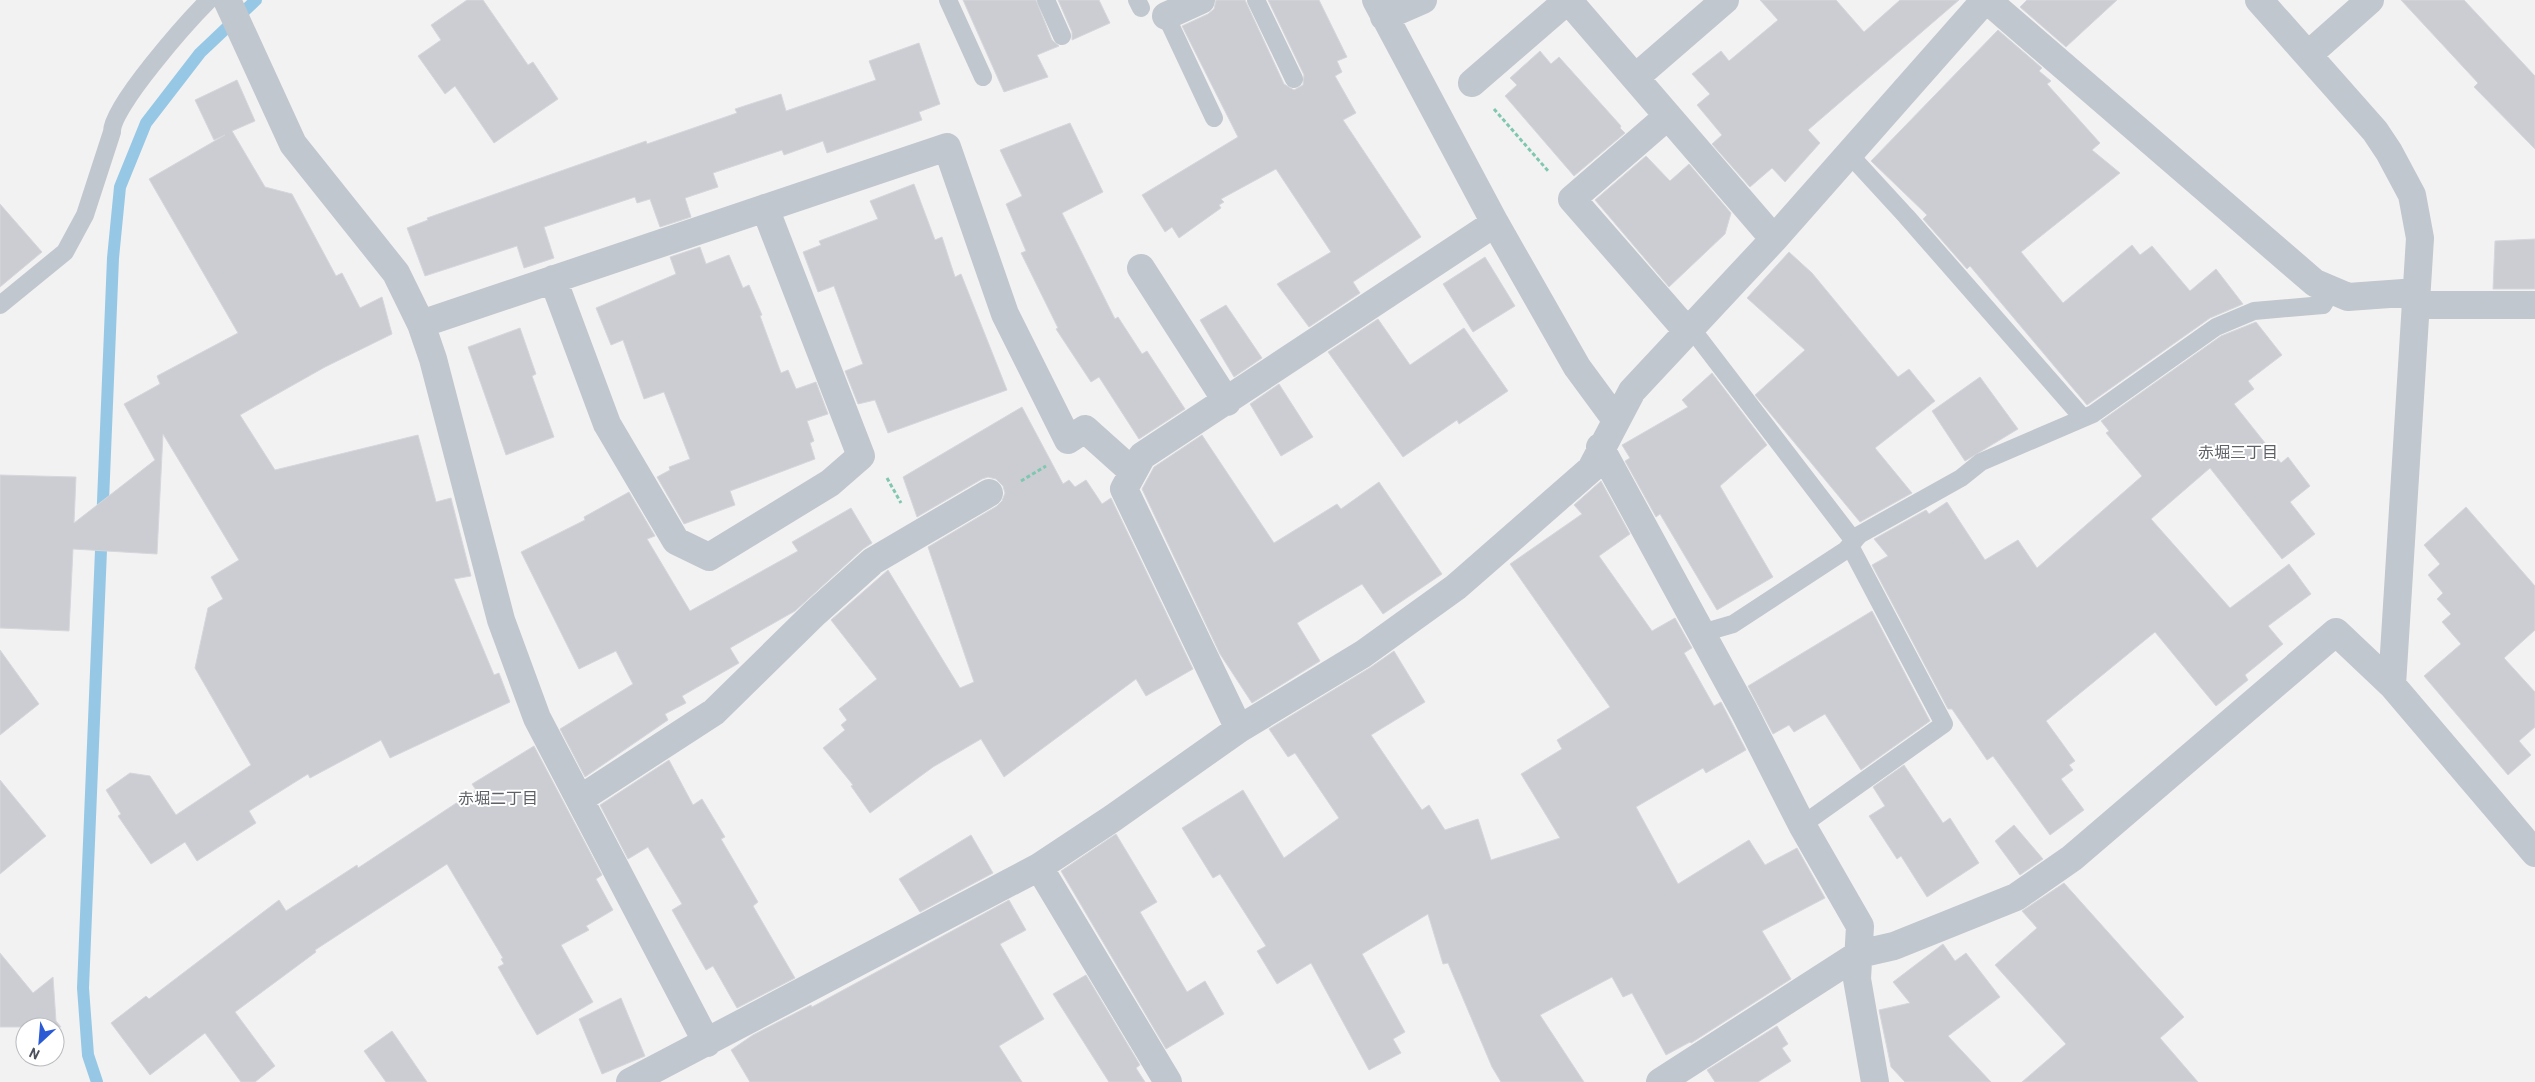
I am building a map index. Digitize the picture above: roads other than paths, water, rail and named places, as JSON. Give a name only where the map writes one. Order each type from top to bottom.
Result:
[{"type":"street","points":[[221,0],[249,48],[293,144],[396,273],[421,324],[433,359],[501,620],[537,718],[707,1043]]},
{"type":"street","points":[[1166,16],[1201,0]]},
{"type":"street","points":[[1423,0],[1380,9],[1496,223],[1577,367],[1616,420]]},
{"type":"street","points":[[1472,83],[1568,0],[1774,239]]},
{"type":"street","points":[[1636,77],[1725,0]]},
{"type":"street","points":[[630,1082],[1039,867],[1113,818],[1239,729],[1362,654],[1456,587],[1591,469],[1600,447],[1632,391],[1774,239],[1986,0],[2315,283],[2348,297],[2416,298],[2535,305]]},
{"type":"street","points":[[2259,0],[2374,131],[2389,152],[2412,195],[2420,238],[2392,685]]},
{"type":"street","points":[[2308,54],[2370,0]]},
{"type":"street","points":[[1668,116],[1572,199],[1689,330]]},
{"type":"street","points":[[421,324],[947,147],[1005,314],[1068,440],[1085,428],[1133,472]]},
{"type":"street","points":[[553,279],[607,424],[676,541],[709,557],[830,483],[861,456],[765,208]]},
{"type":"street","points":[[1239,729],[1124,489],[1142,456],[1227,402],[1496,223]]},
{"type":"street","points":[[1141,268],[1227,402]]},
{"type":"street","points":[[1600,447],[1702,633],[1802,825],[1860,926],[1857,979],[1875,1082]]},
{"type":"street","points":[[580,799],[714,712],[815,613],[873,561],[989,493]]},
{"type":"street","points":[[1660,1082],[1859,954],[1894,946],[2016,897],[2072,858],[2336,632],[2392,685],[2535,853]]},
{"type":"street","points":[[1039,867],[1168,1082]]},
{"type":"lane","points":[[0,304],[65,252],[85,215],[112,132],[112,125],[128,98],[180,29],[221,0]]},
{"type":"lane","points":[[948,0],[983,78]]},
{"type":"lane","points":[[1046,0],[1062,36]]},
{"type":"lane","points":[[1256,0],[1294,79]]},
{"type":"lane","points":[[1166,16],[1214,118]]},
{"type":"lane","points":[[1849,154],[1906,216],[2083,418]]},
{"type":"lane","points":[[1702,633],[1733,624],[1852,543],[1859,535],[1961,478],[1981,462],[2083,418],[2100,408],[2216,327],[2254,311],[2323,304],[2332,290]]},
{"type":"lane","points":[[1689,330],[1852,543],[1944,724],[1802,825]]},
{"type":"waterway","points":[[97,1082],[88,1055],[83,988],[113,258],[120,187],[146,123],[200,53],[256,0]]},
{"type":"district","name":"赤堀三丁目","points":[[2238,452]]},
{"type":"district","name":"赤堀二丁目","points":[[498,798]]}]
